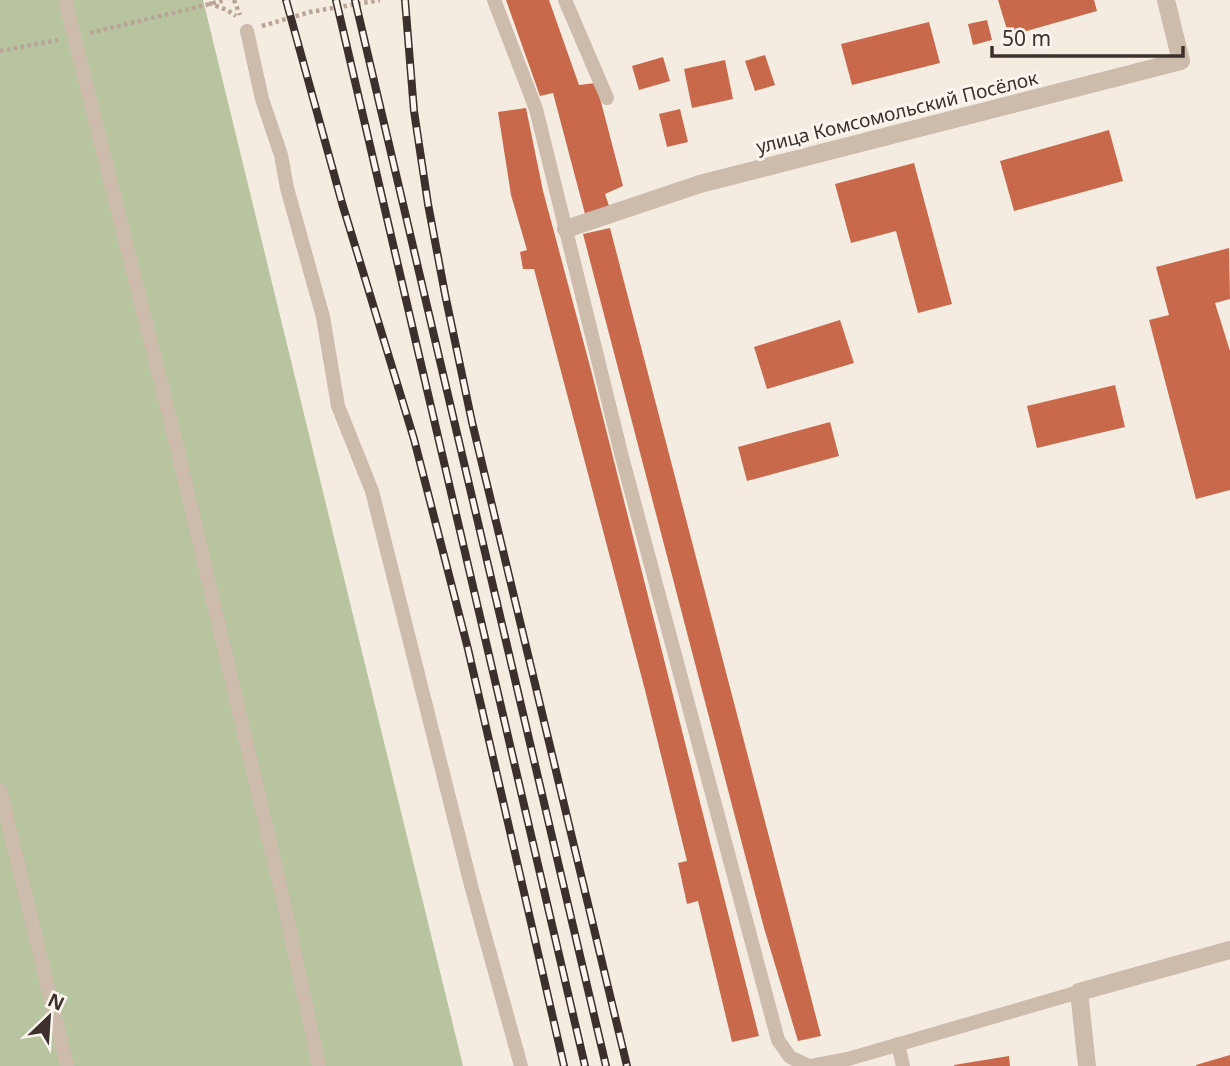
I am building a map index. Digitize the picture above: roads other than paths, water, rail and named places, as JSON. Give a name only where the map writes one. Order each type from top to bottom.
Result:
[{"type":"street","name":"улица Комсомольский Посёлок","points":[[566,229],[700,184],[1181,61],[1166,0]]},
{"type":"street","points":[[1087,1066],[1079,992],[1230,950]]},
{"type":"lane","points":[[65,0],[175,439],[283,899],[319,1066]]},
{"type":"lane","points":[[494,0],[536,108],[622,457],[778,1040],[790,1062],[810,1066],[848,1059],[1079,992]]},
{"type":"lane","points":[[565,0],[607,98]]},
{"type":"lane","points":[[247,31],[262,99],[281,155],[287,188],[323,317],[338,407],[372,491],[472,889],[521,1066]]},
{"type":"lane","points":[[0,790],[67,1066]]},
{"type":"lane","points":[[898,1044],[903,1066]]},
{"type":"railway","points":[[286,0],[342,203],[414,439],[468,649],[564,1066]]},
{"type":"railway","points":[[336,0],[585,1066]]},
{"type":"railway","points":[[355,0],[606,1066]]},
{"type":"railway","points":[[405,0],[414,111],[445,294],[472,422],[627,1066]]}]
